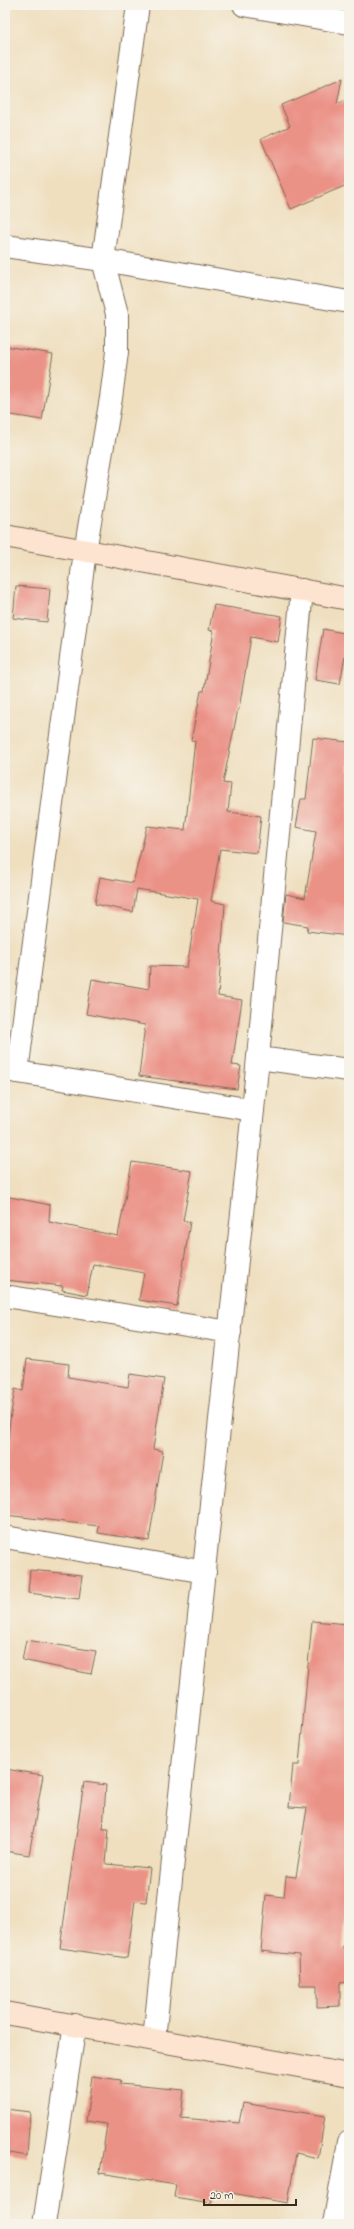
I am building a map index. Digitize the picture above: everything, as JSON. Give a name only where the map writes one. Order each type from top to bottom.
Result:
[{"type":"street","points":[[138,5],[103,260],[117,314],[116,352],[111,398],[86,551],[11,1071],[253,1110]]},
{"type":"street","points":[[244,5],[349,22]]},
{"type":"street","points":[[5,246],[103,260],[349,302]]},
{"type":"street","points":[[5,536],[349,599]]},
{"type":"street","points":[[154,2039],[205,1572],[253,1110],[302,590]]},
{"type":"street","points":[[258,1058],[349,1070]]},
{"type":"street","points":[[5,1296],[230,1332]]},
{"type":"street","points":[[5,1537],[205,1572]]},
{"type":"street","points":[[5,2013],[349,2075]]},
{"type":"street","points":[[44,2224],[75,2025]]},
{"type":"street","points":[[334,2224],[349,2142]]},
{"type":"building","points":[[342,79],[337,104],[349,99],[349,184],[291,209],[261,139],[290,126],[281,105]]},
{"type":"building","points":[[5,346],[53,354],[42,420],[5,414]]},
{"type":"building","points":[[16,586],[50,589],[47,622],[13,618]]},
{"type":"building","points":[[214,605],[282,616],[278,642],[251,637],[239,709],[223,783],[231,784],[228,812],[261,816],[257,853],[220,849],[211,901],[225,904],[218,996],[242,1000],[232,1065],[241,1066],[237,1089],[139,1076],[145,1025],[86,1014],[92,979],[149,989],[150,966],[187,967],[198,899],[137,889],[133,912],[95,904],[100,877],[133,883],[147,826],[185,830],[195,741],[191,740],[201,691],[204,691],[214,631],[209,630]]},
{"type":"building","points":[[323,629],[349,634],[340,684],[315,680]]},
{"type":"building","points":[[313,738],[349,742],[349,936],[307,931],[308,926],[283,922],[286,894],[305,898],[316,831],[296,827],[301,799],[306,799]]},
{"type":"building","points":[[132,1162],[192,1171],[183,1221],[190,1222],[177,1306],[139,1300],[144,1273],[93,1264],[87,1295],[62,1290],[63,1286],[5,1280],[5,1196],[50,1205],[49,1222],[118,1236]]},
{"type":"building","points":[[27,1359],[69,1364],[68,1377],[128,1387],[130,1374],[164,1379],[153,1449],[163,1451],[149,1541],[98,1533],[99,1526],[5,1515],[5,1461],[11,1413],[15,1389],[23,1391]]},
{"type":"building","points":[[30,1570],[82,1575],[79,1599],[28,1593]]},
{"type":"building","points":[[312,1621],[349,1624],[349,1882],[343,1949],[349,1948],[349,1982],[340,1983],[340,2006],[317,2007],[317,1985],[300,1985],[299,1955],[261,1951],[266,1895],[284,1897],[286,1876],[296,1877],[307,1808],[289,1807],[293,1765],[299,1765]]},
{"type":"building","points":[[26,1640],[96,1651],[91,1674],[22,1660]]},
{"type":"building","points":[[5,1769],[43,1775],[29,1855],[5,1851]]},
{"type":"building","points":[[84,1782],[106,1785],[103,1829],[109,1829],[106,1864],[150,1868],[146,1902],[135,1901],[127,1958],[60,1948]]},
{"type":"building","points":[[92,2076],[121,2080],[120,2084],[184,2090],[181,2118],[239,2123],[243,2103],[325,2116],[318,2158],[296,2153],[288,2203],[214,2190],[211,2203],[174,2197],[176,2185],[100,2173],[107,2124],[86,2121]]},
{"type":"building","points":[[5,2109],[30,2112],[27,2156],[5,2152]]}]
